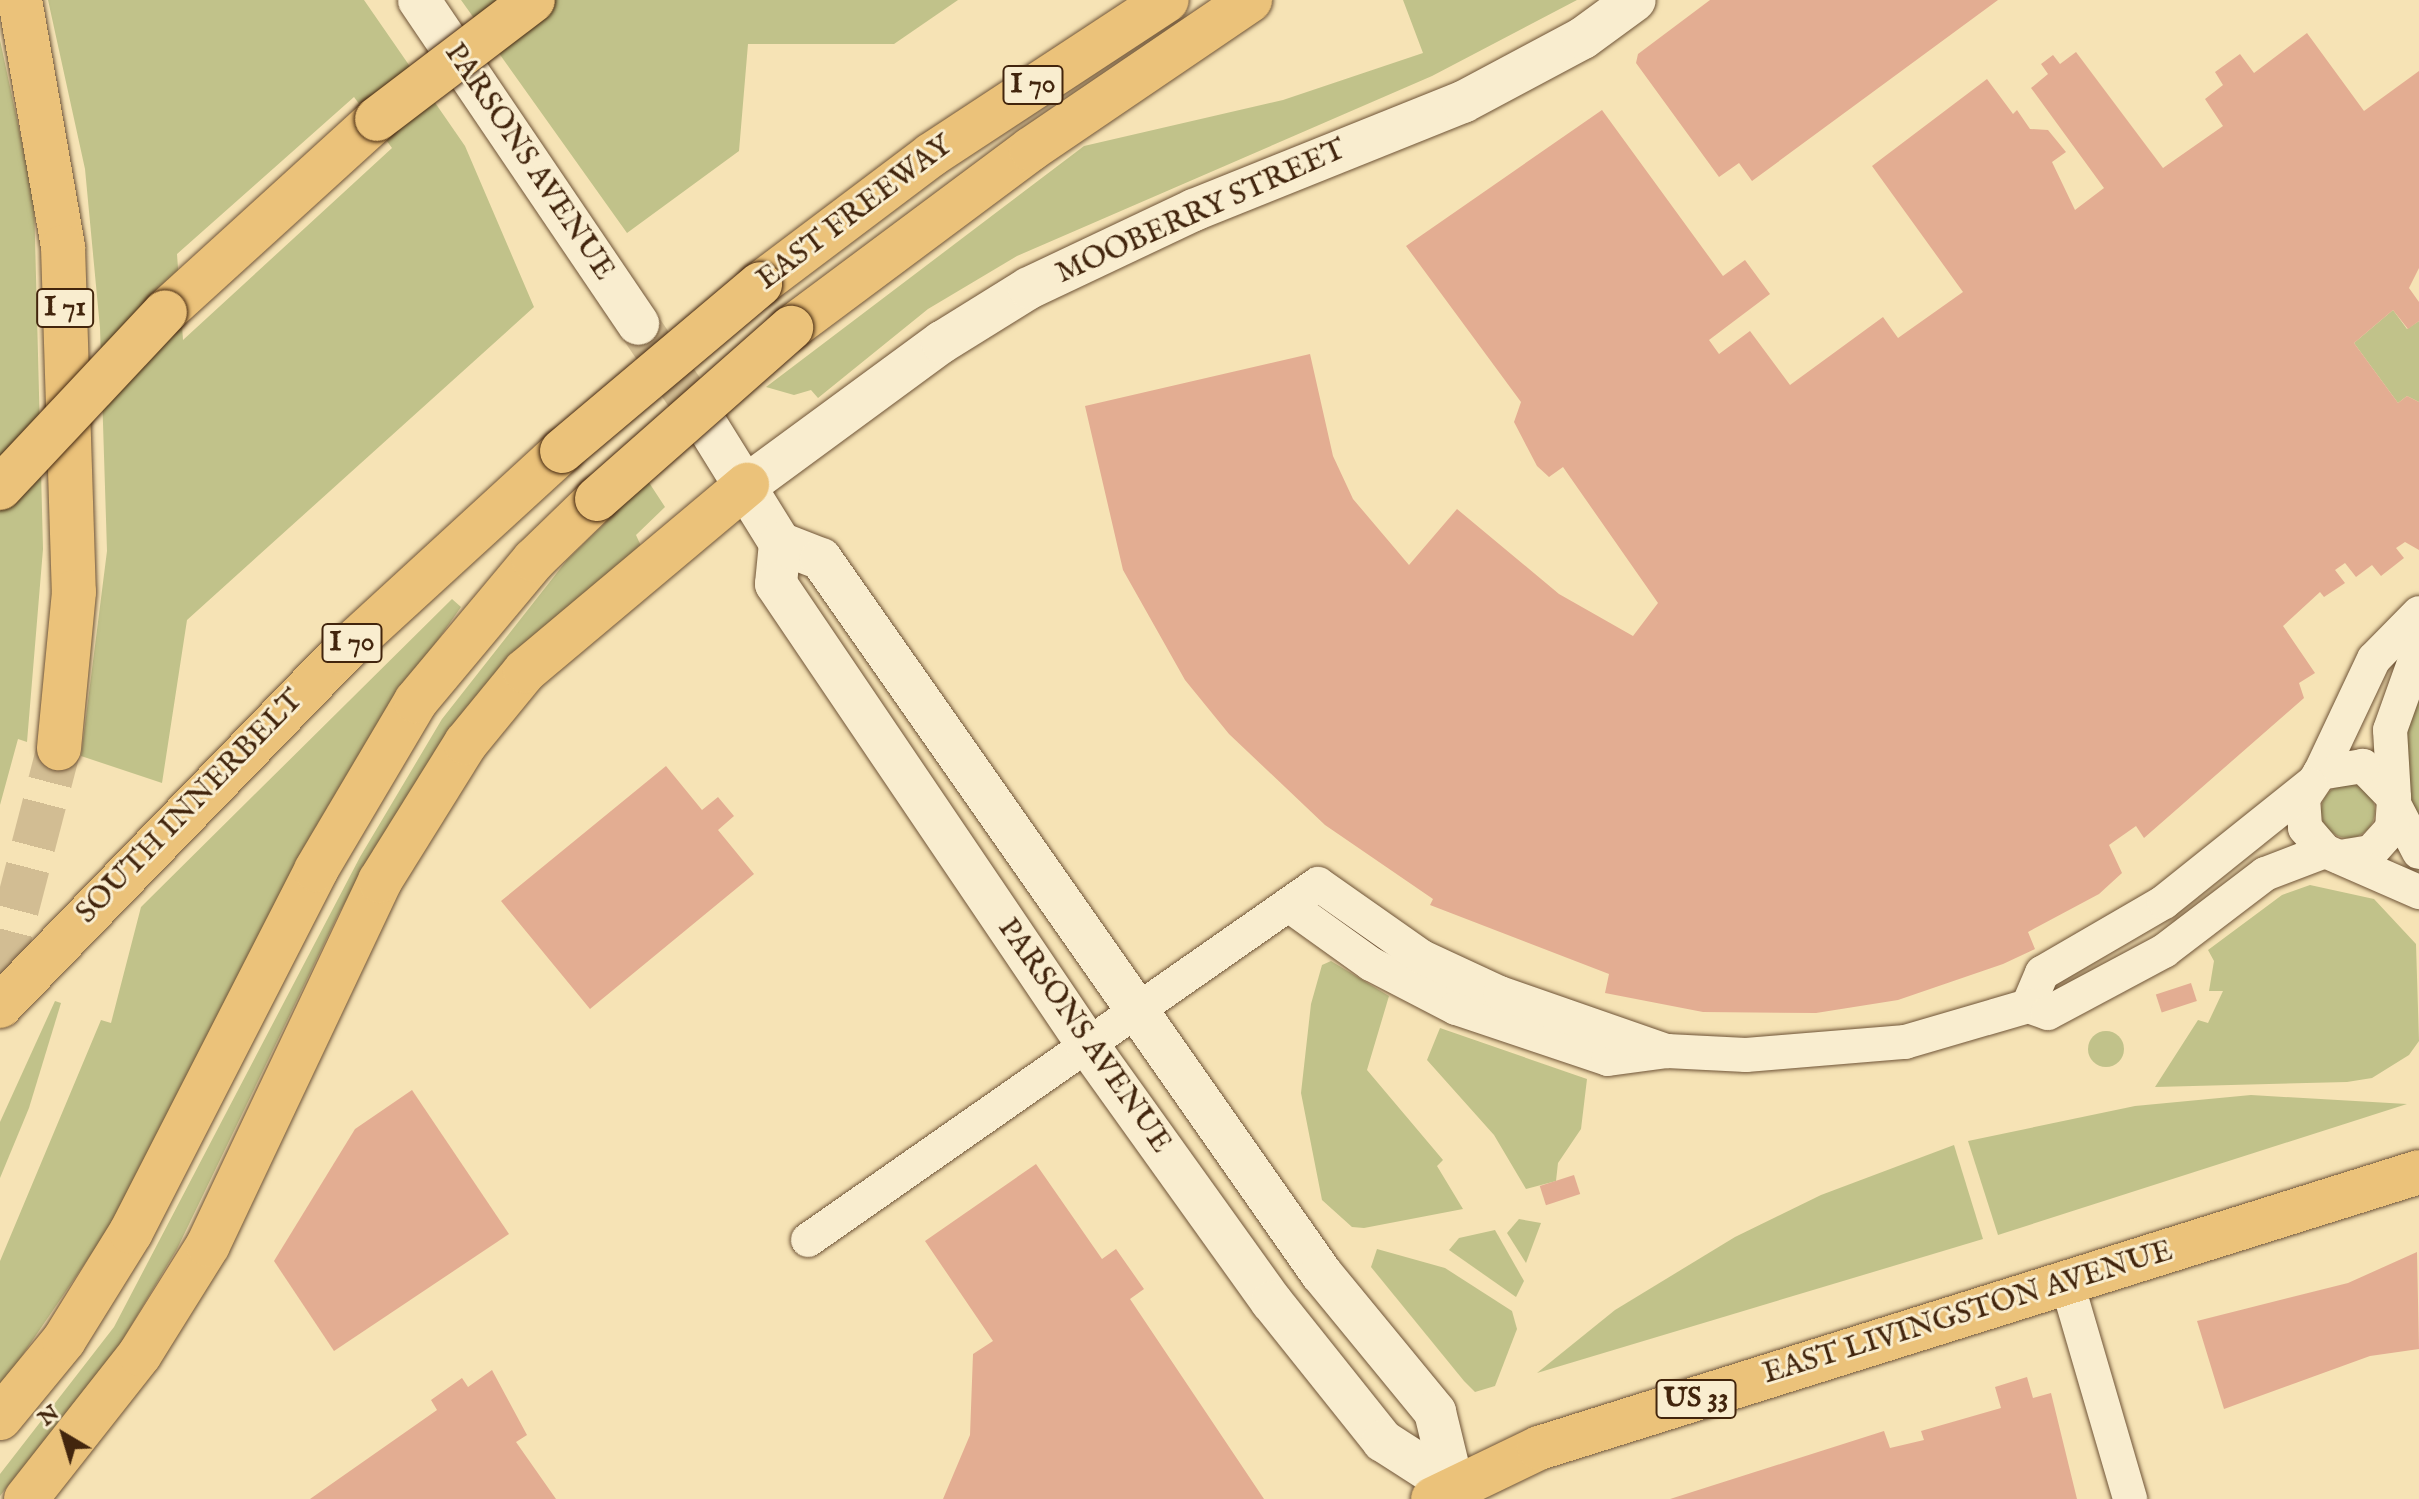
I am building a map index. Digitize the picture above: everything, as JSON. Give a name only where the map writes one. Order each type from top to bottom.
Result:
[{"type":"main road","name":"I 71","points":[[20,0],[63,247],[74,592],[59,748]]},
{"type":"main road","points":[[0,488],[165,312],[377,119],[533,0]]},
{"type":"main road","points":[[0,1418],[64,1340],[131,1232],[316,870],[416,701],[523,572],[597,499],[791,328],[1031,149],[1250,0]]},
{"type":"main road","name":"EAST FREEWAY","points":[[562,451],[760,284],[931,155],[1152,9]]},
{"type":"main road","name":"SOUTH INNERBELT","points":[[0,1006],[152,844],[343,652],[562,451]]},
{"type":"main road","points":[[26,1499],[140,1354],[208,1245],[380,881],[466,743],[525,671],[747,485]]},
{"type":"main road","name":"EAST LIVINGSTON AVENUE","points":[[1450,1495],[1539,1448],[2419,1172]]},
{"type":"street","name":"PARSONS AVENUE","points":[[419,0],[638,324]]},
{"type":"street","name":"MOOBERRY STREET","points":[[747,485],[942,342],[1029,288],[1194,210],[1463,102],[1583,38],[1635,0]]},
{"type":"street","points":[[708,427],[747,485],[780,543]]},
{"type":"street","name":"PARSONS AVENUE","points":[[780,543],[821,559],[1140,1008],[1321,1273],[1435,1412],[1450,1495],[1383,1441],[1272,1302],[1087,1044],[776,584],[780,543]]},
{"type":"street","points":[[2419,613],[2374,659],[2345,708],[2315,779],[2303,821],[2333,854],[2419,892]]},
{"type":"street","points":[[1290,906],[1371,964],[1470,1013],[1608,1059],[1667,1051],[1835,1052],[1905,1042],[2028,1006],[2048,1013],[2164,951],[2265,874],[2383,842],[2394,801],[2390,730],[2419,649]]},
{"type":"street","points":[[2028,1006],[2042,973],[2164,902],[2315,779],[2363,766],[2394,801],[2419,852]]},
{"type":"street","points":[[808,1240],[1318,884],[1441,966],[1667,1051]]},
{"type":"street","points":[[2067,1283],[2130,1499]]},
{"type":"green space","points":[[48,0],[364,0],[465,146],[534,307],[187,620],[162,783],[81,756],[107,551],[100,328],[85,169]],"holes":[[[354,97],[392,148],[183,340],[177,254]]]},
{"type":"green space","points":[[461,0],[958,0],[894,44],[748,44],[739,151],[627,233]]},
{"type":"green space","points":[[1403,0],[1577,0],[1432,76],[1017,256],[928,309],[818,398],[811,390],[794,395],[766,387],[1084,146],[1283,100],[1423,53]]},
{"type":"green space","points":[[0,40],[34,199],[43,549],[27,742],[18,739],[0,805]]},
{"type":"green space","points":[[2393,310],[2407,329],[2419,321],[2419,402],[2407,396],[2398,403],[2354,343]]},
{"type":"green space","points":[[648,481],[665,507],[636,535],[641,546],[396,814],[339,913],[177,1249],[117,1349],[0,1496],[0,1474],[114,1327],[360,857],[442,719],[567,560]]},
{"type":"green space","points":[[452,599],[461,607],[376,728],[107,1231],[0,1388],[0,1261],[101,1020],[111,1023],[141,907]]},
{"type":"green space","points":[[2419,668],[2419,831],[2404,791],[2401,750]]},
{"type":"green space","points":[[2348,784],[2367,792],[2375,811],[2367,830],[2348,838],[2329,830],[2321,811],[2329,792]]},
{"type":"green space","points":[[2310,885],[2374,899],[2416,944],[2419,1041],[2409,1055],[2372,1078],[2347,1082],[2155,1087],[2198,1020],[2208,1023],[2223,991],[2209,991],[2214,961],[2208,950],[2282,895]]},
{"type":"green space","points":[[1331,961],[1389,996],[1367,1070],[1443,1160],[1437,1166],[1463,1209],[1364,1228],[1352,1227],[1322,1200],[1301,1093],[1311,1004],[1322,965]]},
{"type":"green space","points":[[55,1001],[61,1003],[29,1108],[0,1178],[0,1122]]},
{"type":"green space","points":[[1440,1028],[1587,1079],[1581,1129],[1558,1163],[1556,1181],[1526,1189],[1494,1135],[1427,1060]]},
{"type":"green space","points":[[2106,1031],[2119,1036],[2124,1049],[2119,1062],[2106,1067],[2093,1062],[2088,1049],[2093,1036]]},
{"type":"green space","points":[[2251,1095],[2407,1104],[1998,1235],[1968,1141],[2135,1106]]},
{"type":"green space","points":[[1954,1145],[1983,1239],[1537,1373],[1615,1310],[1735,1237],[1821,1195]]},
{"type":"green space","points":[[1519,1219],[1541,1223],[1526,1263],[1507,1233]]},
{"type":"green space","points":[[1495,1230],[1524,1281],[1516,1297],[1449,1250],[1459,1238]]},
{"type":"green space","points":[[1377,1249],[1445,1268],[1512,1311],[1517,1329],[1495,1386],[1475,1392],[1464,1381],[1371,1267]]},
{"type":"building","points":[[1710,0],[1998,0],[1752,181],[1739,163],[1719,177],[1636,63],[1638,54]]},
{"type":"building","points":[[2307,33],[2364,111],[2419,71],[2419,268],[2409,288],[2419,302],[2419,321],[2408,329],[2393,310],[2354,343],[2398,403],[2407,396],[2419,402],[2419,550],[2405,542],[2396,548],[2404,558],[2381,576],[2372,565],[2356,577],[2345,563],[2335,570],[2345,583],[2324,597],[2320,592],[2283,626],[2315,673],[2299,683],[2304,698],[2144,838],[2136,826],[2109,845],[2122,873],[2099,894],[2028,932],[2035,949],[2003,964],[1898,1000],[1816,1013],[1703,1012],[1605,993],[1609,974],[1430,905],[1433,899],[1325,825],[1229,734],[1185,680],[1123,570],[1085,406],[1310,354],[1333,456],[1353,499],[1409,565],[1457,509],[1559,594],[1633,636],[1658,603],[1563,467],[1549,477],[1537,466],[1514,422],[1521,402],[1406,246],[1602,110],[1723,276],[1745,260],[1770,294],[1709,340],[1719,354],[1750,331],[1790,385],[1883,317],[1898,338],[1963,292],[1872,166],[1987,79],[2013,114],[2017,110],[2030,129],[2048,130],[2066,152],[2052,162],[2075,210],[2104,188],[2031,88],[2048,74],[2041,64],[2053,55],[2060,64],[2076,52],[2163,168],[2223,126],[2205,99],[2223,85],[2215,72],[2240,54],[2254,73]]},
{"type":"building","points":[[666,766],[702,810],[718,797],[734,816],[718,830],[754,874],[590,1009],[501,901]]},
{"type":"building","points":[[2191,983],[2197,1001],[2162,1013],[2156,994]]},
{"type":"building","points":[[412,1090],[509,1234],[334,1351],[274,1261],[355,1129]]},
{"type":"building","points":[[1036,1164],[1102,1259],[1116,1249],[1144,1289],[1130,1299],[1264,1499],[943,1499],[970,1435],[973,1354],[993,1341],[925,1241]]},
{"type":"building","points":[[1574,1175],[1580,1194],[1546,1205],[1540,1186]]},
{"type":"building","points":[[2417,1252],[2419,1349],[2370,1356],[2224,1409],[2197,1321],[2348,1283]]},
{"type":"building","points":[[492,1370],[527,1435],[516,1442],[556,1499],[310,1499],[437,1410],[431,1400],[462,1378],[468,1387]]},
{"type":"building","points":[[2027,1377],[2033,1398],[2051,1393],[2077,1499],[1670,1499],[1884,1431],[1890,1448],[1924,1440],[1921,1431],[2001,1408],[1995,1387]]},
{"type":"tunnel","points":[[638,324],[708,427]]},
{"type":"tunnel","points":[[0,974],[59,748]]}]
